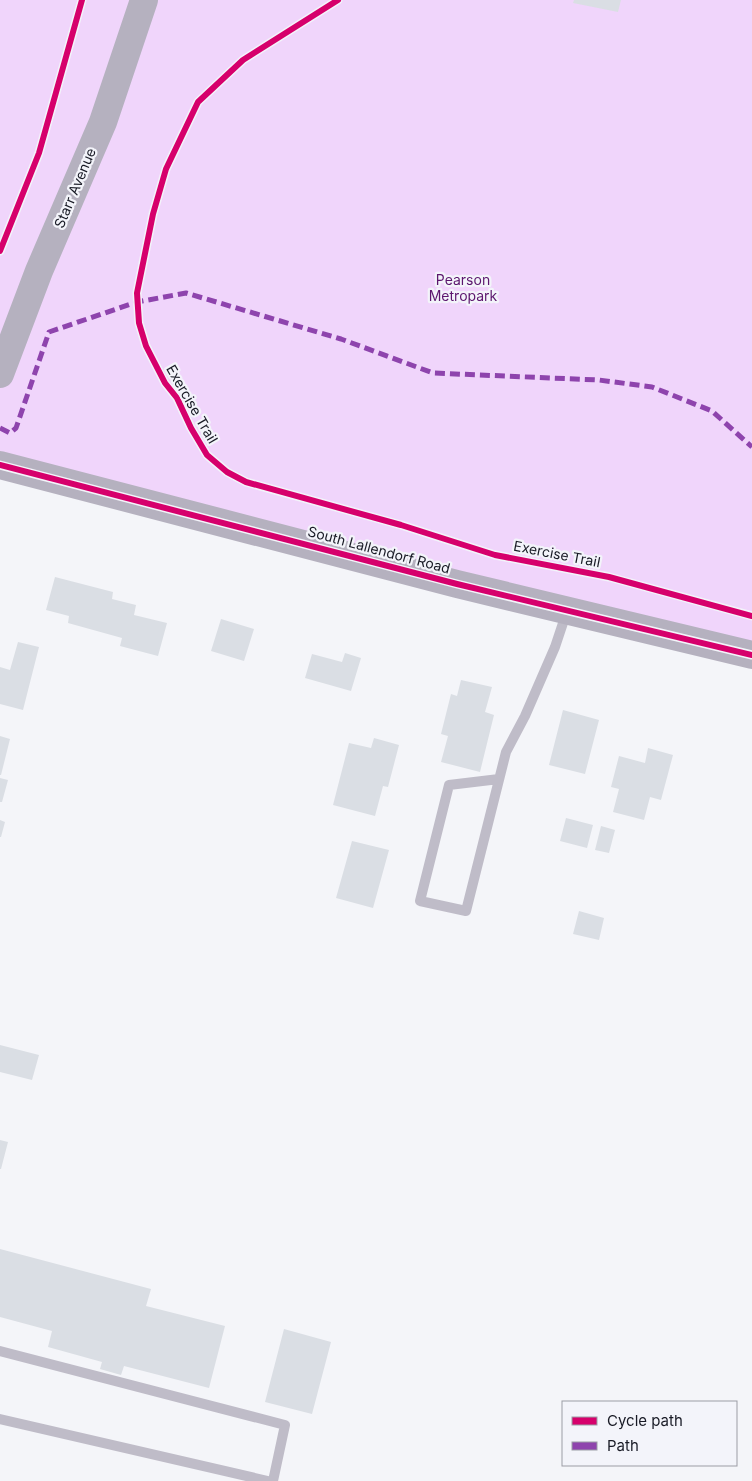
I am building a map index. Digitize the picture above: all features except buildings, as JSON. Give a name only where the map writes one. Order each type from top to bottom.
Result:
[{"type":"street","name":"Starr Avenue","points":[[0,374],[39,271],[103,122],[144,0]]},
{"type":"street","name":"South Lallendorf Road","points":[[0,464],[458,584],[752,655]]},
{"type":"lane","points":[[499,779],[449,785],[420,901],[466,911],[506,752],[525,716],[555,647],[568,610]]},
{"type":"lane","points":[[0,1352],[285,1425],[273,1481]]},
{"type":"lane","points":[[0,1420],[268,1481]]},
{"type":"green space","name":"Pearson Metropark","points":[[0,0],[752,0],[752,655],[0,465]]},
{"type":"marked path","points":[[0,428],[10,433],[16,428],[49,332],[137,302],[186,293],[341,339],[433,373],[599,380],[652,387],[712,411],[752,447]]},
{"type":"cycle path","points":[[0,251],[39,153],[82,0]]},
{"type":"cycle path","name":"Exercise Trail","points":[[338,0],[243,60],[198,102],[166,169],[153,214],[137,293],[139,323],[146,346],[165,383],[177,398],[191,428],[207,455],[227,472],[246,482],[401,525],[495,555],[609,577],[752,616]]},
{"type":"cycle path","points":[[0,465],[457,584],[752,655]]}]
